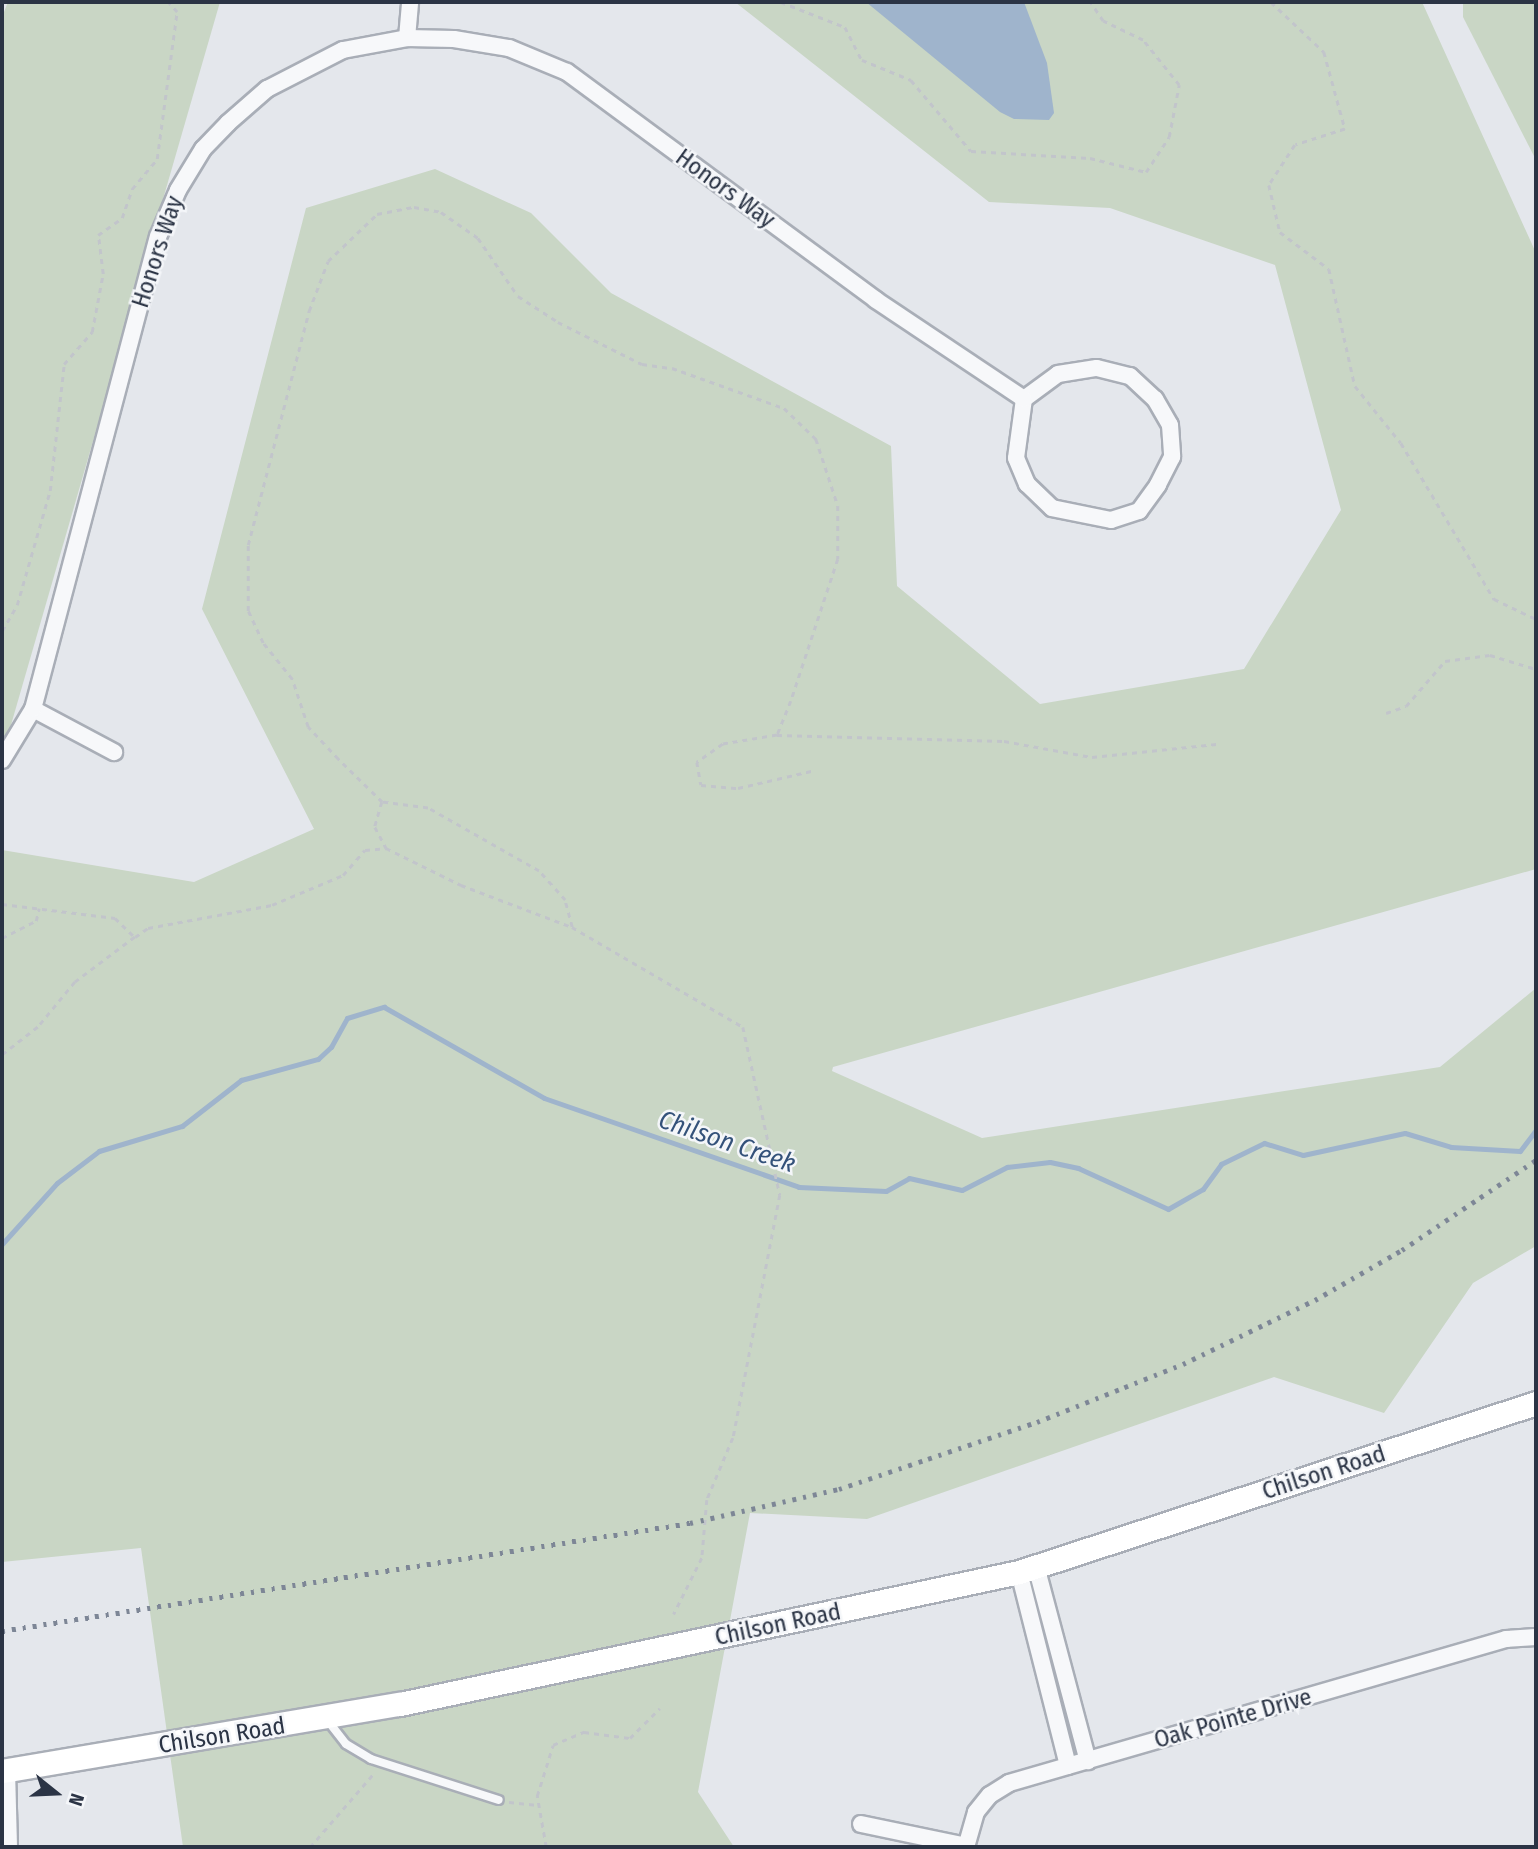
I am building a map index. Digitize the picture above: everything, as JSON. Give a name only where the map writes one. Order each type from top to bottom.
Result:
[{"type":"main road","name":"Chilson Road","points":[[5,1771],[326,1718],[1028,1569],[1536,1403]]},
{"type":"street","points":[[407,38],[410,2]]},
{"type":"street","name":"Honors Way","points":[[2,760],[33,709],[158,237],[177,190],[203,149],[267,89],[343,50],[407,38],[509,48],[568,72],[877,300],[1024,399]]},
{"type":"street","points":[[1097,368],[1130,376],[1155,399],[1170,425],[1172,457],[1139,511],[1111,520],[1081,517],[1052,508],[1027,484],[1016,458],[1024,399],[1058,374],[1097,368]]},
{"type":"street","points":[[33,709],[114,752]]},
{"type":"street","points":[[1028,1569],[1088,1761]]},
{"type":"street","points":[[1028,1569],[1068,1766]]},
{"type":"street","name":"Oak Pointe Drive","points":[[966,1846],[976,1812],[990,1795],[1009,1783],[1506,1639],[1536,1637]]},
{"type":"street","points":[[5,1771],[9,1847]]},
{"type":"street","points":[[861,1824],[966,1846]]},
{"type":"lane","points":[[326,1718],[346,1744],[384,1763],[499,1800]]},
{"type":"path","points":[[2,631],[18,606],[50,491],[64,364],[92,332],[103,274],[98,235],[122,218],[132,189],[157,159],[177,12],[168,2]]},
{"type":"path","points":[[781,2],[845,27],[862,60],[911,80],[971,150],[1090,158],[1146,172],[1169,136],[1179,85],[1143,40],[1103,21],[1090,2]]},
{"type":"path","points":[[1271,2],[1324,52],[1345,129],[1295,145],[1269,185],[1280,232],[1329,269],[1355,386],[1401,443],[1426,491],[1494,599],[1536,619]]},
{"type":"path","points":[[572,928],[565,900],[539,871],[428,808],[382,802],[308,727],[292,679],[263,643],[248,611],[248,545],[287,383],[328,261],[377,214],[414,207],[442,212],[478,238],[518,296],[558,322],[642,365],[672,368],[784,408],[816,439],[838,506],[838,559],[777,735]]},
{"type":"path","points":[[1386,713],[1406,706],[1445,662],[1490,655],[1536,669]]},
{"type":"path","points":[[811,771],[738,788],[701,785],[697,762],[723,744],[777,735],[1003,741],[1092,757],[1216,744]]},
{"type":"path","points":[[382,802],[375,828],[386,848]]},
{"type":"path","points":[[2,1055],[38,1027],[75,982],[148,928],[271,905],[342,875],[365,850],[386,848],[461,885],[572,928],[743,1027],[780,1195],[733,1438],[707,1500],[702,1558],[674,1614]]},
{"type":"path","points":[[2,904],[115,918],[135,937]]},
{"type":"path","points":[[2,937],[36,921],[39,908]]},
{"type":"path","points":[[546,1847],[537,1796],[553,1745],[584,1732],[630,1738],[660,1708]]},
{"type":"path","points":[[310,1847],[384,1763]]},
{"type":"path","points":[[499,1800],[538,1805]]},
{"type":"green space","points":[[8,2],[220,2],[2,756],[2,17]]},
{"type":"green space","points":[[735,2],[1422,2],[1536,253],[1536,869],[833,1067],[832,1071],[982,1138],[1440,1067],[1536,988],[1536,1246],[1473,1283],[1384,1413],[1274,1377],[867,1519],[750,1513],[698,1792],[734,1847],[183,1847],[141,1548],[2,1562],[2,850],[194,882],[314,829],[202,609],[306,208],[435,169],[531,213],[611,293],[891,446],[897,586],[1040,704],[1244,669],[1341,510],[1275,265],[1110,208],[989,202]]},
{"type":"green space","points":[[1463,2],[1536,2],[1536,160],[1463,17]]},
{"type":"water","points":[[866,2],[1024,2],[1047,63],[1054,113],[1049,120],[1014,119],[1000,112]]},
{"type":"waterway","name":"Chilson Creek","points":[[2,1244],[57,1183],[99,1151],[182,1126],[241,1080],[318,1059],[331,1047],[347,1018],[384,1007],[544,1098],[799,1187],[886,1191],[909,1178],[962,1190],[1007,1167],[1050,1162],[1078,1168],[1168,1209],[1203,1189],[1221,1164],[1264,1143],[1303,1155],[1405,1133],[1451,1147],[1520,1151],[1536,1130]]},
{"type":"railway","points":[[2,1631],[690,1523],[839,1489],[1037,1422],[1183,1364],[1315,1300],[1402,1250],[1536,1160]]}]
